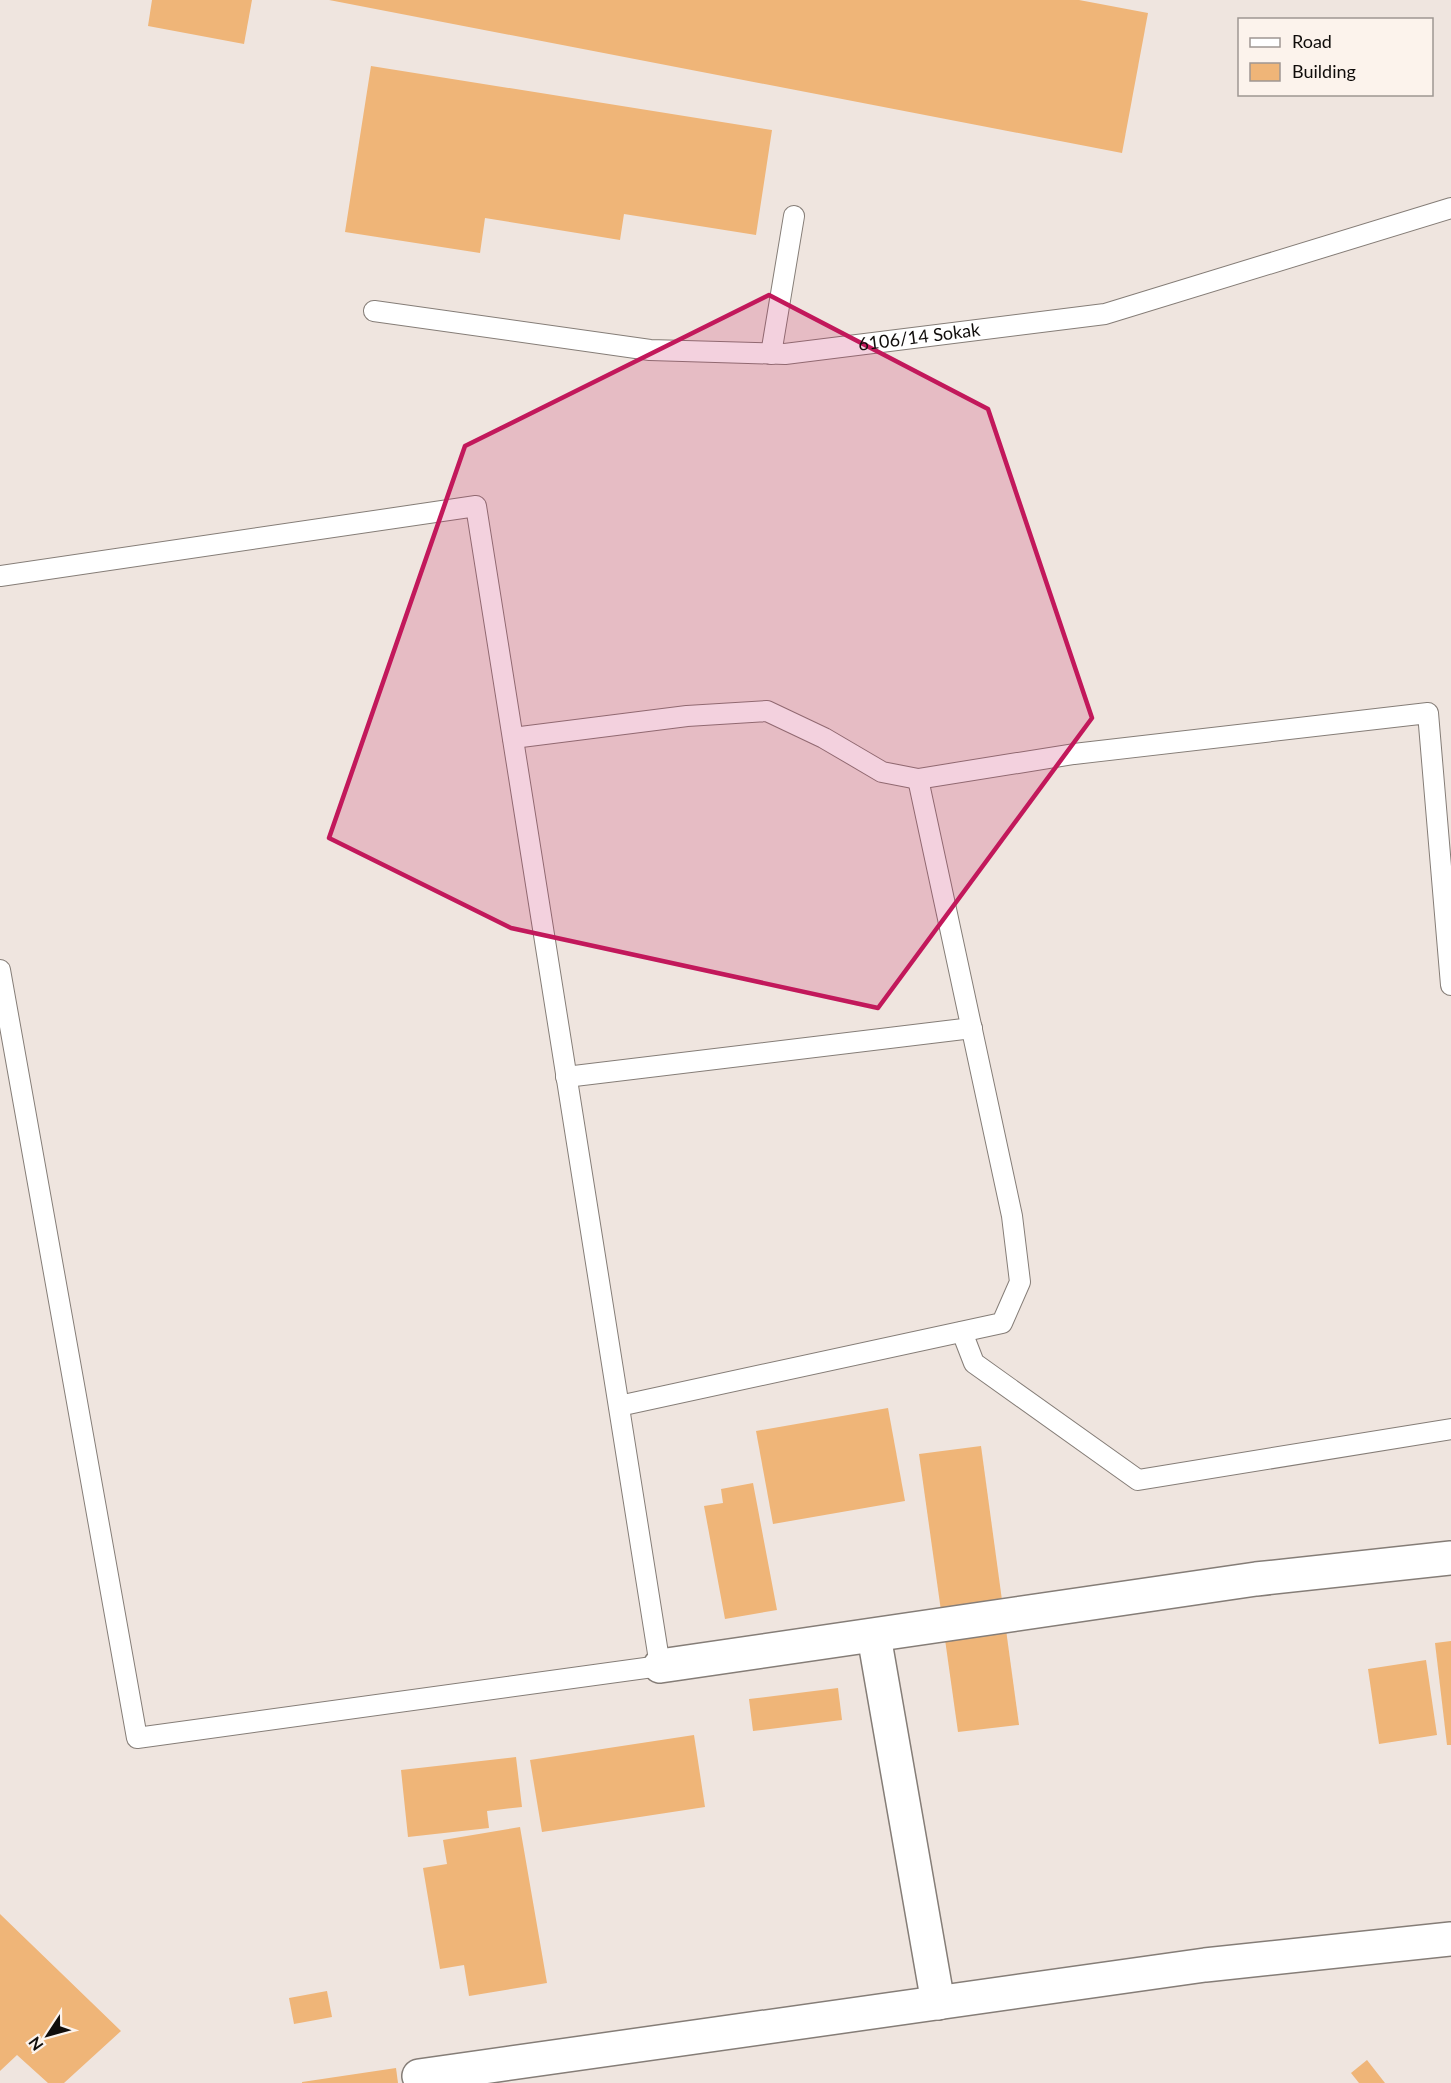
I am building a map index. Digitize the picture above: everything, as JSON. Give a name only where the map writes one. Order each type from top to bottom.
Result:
[{"type":"street","points":[[660,1666],[1256,1579],[1451,1558]]},
{"type":"street","points":[[874,1636],[938,2003]]},
{"type":"street","points":[[419,2076],[1205,1965],[1451,1939]]},
{"type":"lane","name":"6106/14 Sokak","points":[[374,311],[650,350],[785,354],[1105,314],[1451,208]]},
{"type":"lane","points":[[771,354],[794,216]]},
{"type":"lane","points":[[0,576],[476,506],[660,1666],[137,1738],[0,970]]},
{"type":"lane","points":[[513,738],[687,716],[766,711],[824,738],[882,772],[918,779],[1074,754],[1428,712],[1451,985]]},
{"type":"lane","points":[[619,1406],[1002,1323],[1020,1282],[1012,1216],[918,779]]},
{"type":"lane","points":[[566,1077],[972,1028]]},
{"type":"lane","points":[[962,1332],[974,1363],[1138,1480],[1451,1430]]},
{"type":"highlighted area","points":[[769,295],[988,409],[1092,718],[878,1008],[511,928],[329,838],[465,446]]},
{"type":"building","points":[[152,0],[252,0],[244,44],[148,26]]},
{"type":"building","points":[[329,0],[1079,0],[1148,13],[1122,153]]},
{"type":"building","points":[[371,66],[772,130],[756,235],[624,214],[620,240],[485,218],[480,253],[345,232]]},
{"type":"building","points":[[888,1408],[905,1501],[773,1524],[756,1431]]},
{"type":"building","points":[[981,1446],[1019,1725],[958,1732],[919,1454]]},
{"type":"building","points":[[753,1483],[777,1610],[725,1619],[704,1506],[723,1503],[721,1489]]},
{"type":"building","points":[[1451,1641],[1451,1745],[1447,1745],[1435,1643]]},
{"type":"building","points":[[1426,1660],[1437,1735],[1379,1744],[1368,1669]]},
{"type":"building","points":[[838,1688],[842,1720],[753,1731],[749,1699]]},
{"type":"building","points":[[694,1735],[705,1807],[542,1832],[530,1760]]},
{"type":"building","points":[[516,1757],[522,1807],[487,1811],[489,1828],[408,1837],[401,1770]]},
{"type":"building","points":[[520,1827],[547,1983],[469,1996],[464,1965],[440,1969],[423,1868],[447,1864],[443,1840]]},
{"type":"building","points":[[0,1914],[121,2031],[64,2083],[48,2083],[17,2055],[0,2071]]},
{"type":"building","points":[[327,1991],[332,2017],[294,2024],[289,1998]]},
{"type":"building","points":[[1367,2060],[1385,2083],[1359,2083],[1351,2073]]},
{"type":"building","points":[[396,2068],[398,2083],[302,2083],[302,2082]]}]
